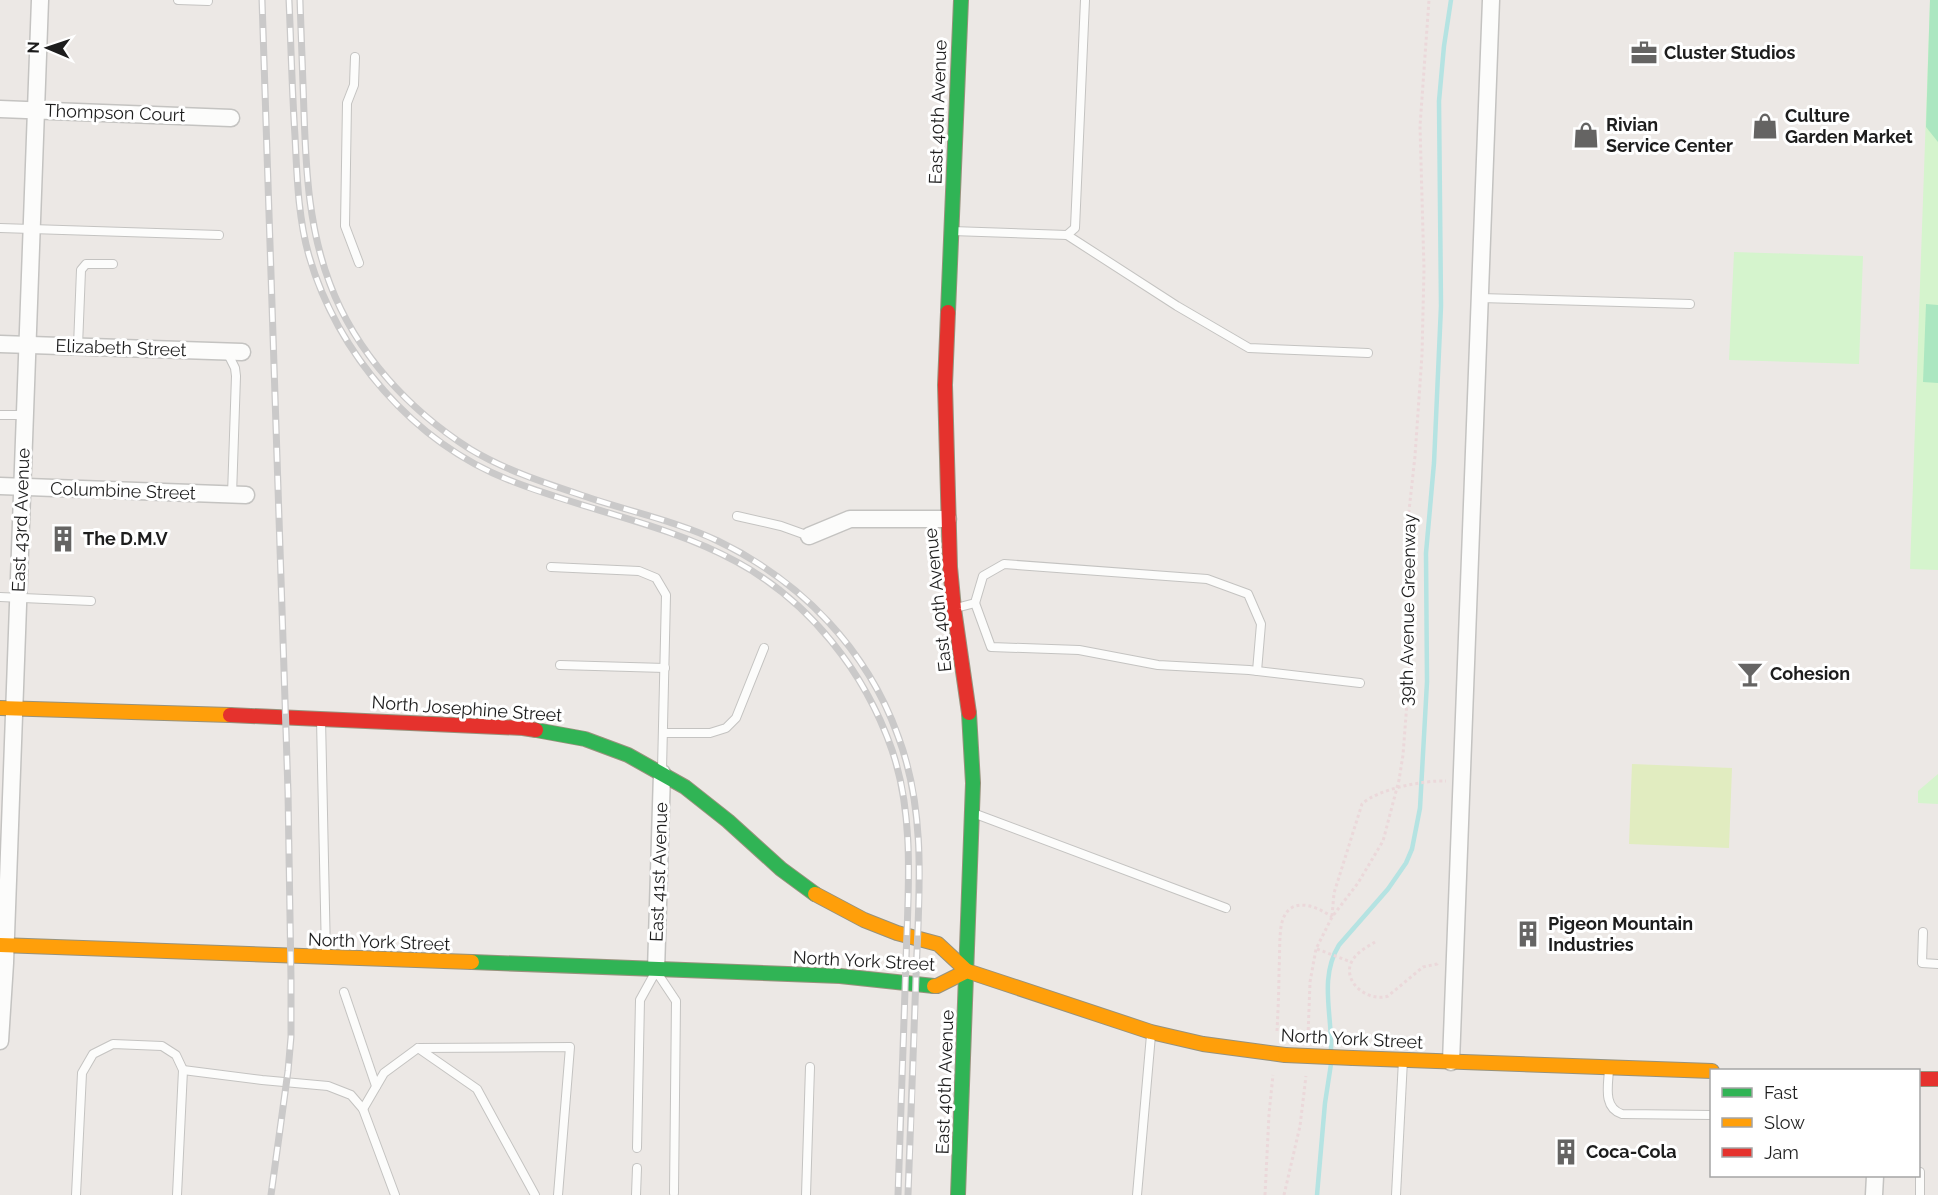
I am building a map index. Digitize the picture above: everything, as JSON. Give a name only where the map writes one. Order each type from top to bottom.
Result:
[{"type":"main road","name":"East 40th Avenue","points":[[958,1195],[972,813],[972,736],[954,609],[948,519],[945,385],[961,0]]},
{"type":"main road","name":"North Josephine Street","points":[[7,708],[321,718],[523,728],[549,731],[600,744],[628,755],[662,773],[701,798],[782,869],[816,895],[864,920],[897,933],[938,944],[967,971]]},
{"type":"main road","name":"North York Street","points":[[3,945],[656,971],[840,976],[937,986],[967,971],[1151,1032],[1203,1044],[1285,1055],[1710,1071]]},
{"type":"main road","points":[[1920,1078],[1938,1079]]},
{"type":"street","name":"East 43rd Avenue","points":[[0,1041],[7,708],[18,598],[40,0]]},
{"type":"street","points":[[1451,1062],[1491,0]]},
{"type":"street","name":"Thompson Court","points":[[0,109],[231,118]]},
{"type":"street","name":"Elizabeth Street","points":[[0,344],[235,352]]},
{"type":"street","name":"Columbine Street","points":[[0,486],[239,495]]},
{"type":"street","points":[[809,536],[850,519],[948,519]]},
{"type":"street","name":"East 41st Avenue","points":[[656,971],[662,773]]},
{"type":"street","points":[[1874,1195],[1875,1177]]},
{"type":"lane","points":[[178,0],[208,1]]},
{"type":"lane","points":[[1066,236],[1075,228],[1085,0]]},
{"type":"lane","points":[[355,57],[354,85],[347,103],[345,226],[359,263]]},
{"type":"lane","points":[[0,228],[219,235]]},
{"type":"lane","points":[[952,231],[1066,236],[1249,348],[1368,353]]},
{"type":"lane","points":[[78,346],[81,270],[86,264],[113,264]]},
{"type":"lane","points":[[1480,298],[1690,304]]},
{"type":"lane","points":[[235,352],[239,495]]},
{"type":"lane","points":[[0,414],[25,415]]},
{"type":"lane","points":[[737,516],[781,526],[809,536]]},
{"type":"lane","points":[[1257,671],[1261,624],[1248,594],[1207,579],[1004,564],[983,576],[975,603],[992,647],[1079,650],[1158,665],[1257,671],[1360,683]]},
{"type":"lane","points":[[551,567],[639,571],[656,578],[666,595],[662,773]]},
{"type":"lane","points":[[0,597],[91,601]]},
{"type":"lane","points":[[954,609],[975,603]]},
{"type":"lane","points":[[664,733],[710,733],[726,728],[736,718],[764,648]]},
{"type":"lane","points":[[560,665],[665,668]]},
{"type":"lane","points":[[321,718],[326,958]]},
{"type":"lane","points":[[972,813],[1226,908]]},
{"type":"lane","points":[[1923,932],[1922,963],[1938,964]]},
{"type":"lane","points":[[637,1148],[640,1000],[656,971],[676,1001],[674,1193]]},
{"type":"lane","points":[[344,992],[376,1086]]},
{"type":"lane","points":[[1137,1195],[1151,1032]]},
{"type":"lane","points":[[76,1195],[81,1073],[93,1054],[113,1044],[162,1046],[176,1055],[183,1070],[177,1195]]},
{"type":"lane","points":[[363,1109],[384,1072],[418,1048],[570,1047],[558,1195]]},
{"type":"lane","points":[[418,1048],[477,1089],[535,1195]]},
{"type":"lane","points":[[1396,1195],[1403,1060]]},
{"type":"lane","points":[[806,1195],[810,1067]]},
{"type":"lane","points":[[1609,1067],[1609,1101],[1616,1112],[1710,1115]]},
{"type":"lane","points":[[183,1070],[328,1086],[351,1095],[363,1109],[395,1195]]},
{"type":"lane","points":[[1938,1073],[1938,1079]]},
{"type":"lane","points":[[636,1195],[637,1168]]},
{"type":"lane","points":[[1920,1172],[1920,1195]]},
{"type":"path","name":"39th Avenue Greenway","points":[[1307,1044],[1310,981],[1319,950],[1332,917],[1358,883],[1383,841],[1397,789],[1403,755],[1410,663],[1406,558],[1422,356],[1424,261],[1420,126],[1429,0]]},
{"type":"path","points":[[1277,1031],[1280,936],[1283,919],[1288,911],[1302,904],[1316,907],[1332,917],[1334,893],[1362,804],[1372,795],[1428,781],[1446,781]]},
{"type":"path","points":[[1375,942],[1350,962],[1350,975],[1365,995],[1376,999],[1382,999],[1395,993],[1423,968],[1437,964]]},
{"type":"path","points":[[1319,950],[1350,962]]},
{"type":"path","points":[[1284,1195],[1300,1126],[1305,1095],[1306,1066]]},
{"type":"path","points":[[1265,1195],[1273,1075]]},
{"type":"green space","points":[[1930,0],[1938,0],[1938,570],[1910,569]]},
{"type":"green space","points":[[1930,0],[1938,0],[1938,142],[1926,127]]},
{"type":"green space","points":[[1734,252],[1863,256],[1859,364],[1729,360]]},
{"type":"green space","points":[[1926,304],[1938,305],[1938,383],[1923,382]]},
{"type":"green space","points":[[1632,764],[1732,768],[1729,848],[1629,844]]},
{"type":"green space","points":[[1938,774],[1938,804],[1918,803],[1918,791]]},
{"type":"waterway","points":[[1331,1049],[1328,983],[1333,957],[1339,945],[1388,889],[1406,863],[1412,849],[1420,808],[1427,682],[1426,553],[1434,463],[1441,306],[1439,101],[1451,0]]},
{"type":"waterway","points":[[1317,1195],[1325,1103],[1331,1064]]},
{"type":"railway","points":[[262,0],[288,792],[291,979],[291,1037],[288,1071],[271,1195]]},
{"type":"railway","points":[[289,0],[297,181],[305,241],[322,292],[339,327],[360,360],[384,390],[411,418],[441,443],[474,463],[537,491],[682,537],[737,562],[764,578],[811,618],[832,642],[867,693],[892,750],[899,776],[907,828],[908,908],[898,1195]]},
{"type":"railway","points":[[300,0],[306,157],[317,242],[330,284],[341,309],[354,333],[387,378],[406,398],[448,434],[470,449],[515,472],[689,529],[748,557],[777,576],[828,621],[868,674],[885,704],[907,765],[917,824],[919,854],[919,915],[908,1195]]},
{"type":"traffic: fast","points":[[948,312],[961,0]]},
{"type":"traffic: fast","points":[[958,1195],[973,783],[969,713]]},
{"type":"traffic: fast","points":[[536,730],[585,739],[628,755],[685,787],[728,821],[781,869],[815,894]]},
{"type":"traffic: fast","points":[[472,962],[840,976],[934,986]]},
{"type":"traffic: slow","points":[[0,708],[230,715]]},
{"type":"traffic: slow","points":[[815,894],[864,920],[897,933],[938,944],[967,971]]},
{"type":"traffic: slow","points":[[0,945],[472,962]]},
{"type":"traffic: slow","points":[[934,986],[967,971],[1151,1032],[1203,1044],[1285,1055]]},
{"type":"traffic: slow","points":[[1285,1055],[1353,1058]]},
{"type":"traffic: slow","points":[[1353,1058],[1710,1071]]},
{"type":"traffic: jam","points":[[948,312],[945,385],[950,567],[969,713]]},
{"type":"traffic: jam","points":[[230,715],[536,730]]},
{"type":"traffic: jam","points":[[1920,1079],[1938,1079]]},
{"type":"place","name":"Cluster Studios","points":[[1644,53]]},
{"type":"place","name":"Culture Garden Market","points":[[1765,126]]},
{"type":"place","name":"Rivian Service Center","points":[[1586,135]]},
{"type":"place","name":"The D.M.V","points":[[63,539]]},
{"type":"place","name":"Cohesion","points":[[1750,674]]},
{"type":"place","name":"Pigeon Mountain Industries","points":[[1528,934]]},
{"type":"place","name":"Coca-Cola","points":[[1566,1152]]}]
